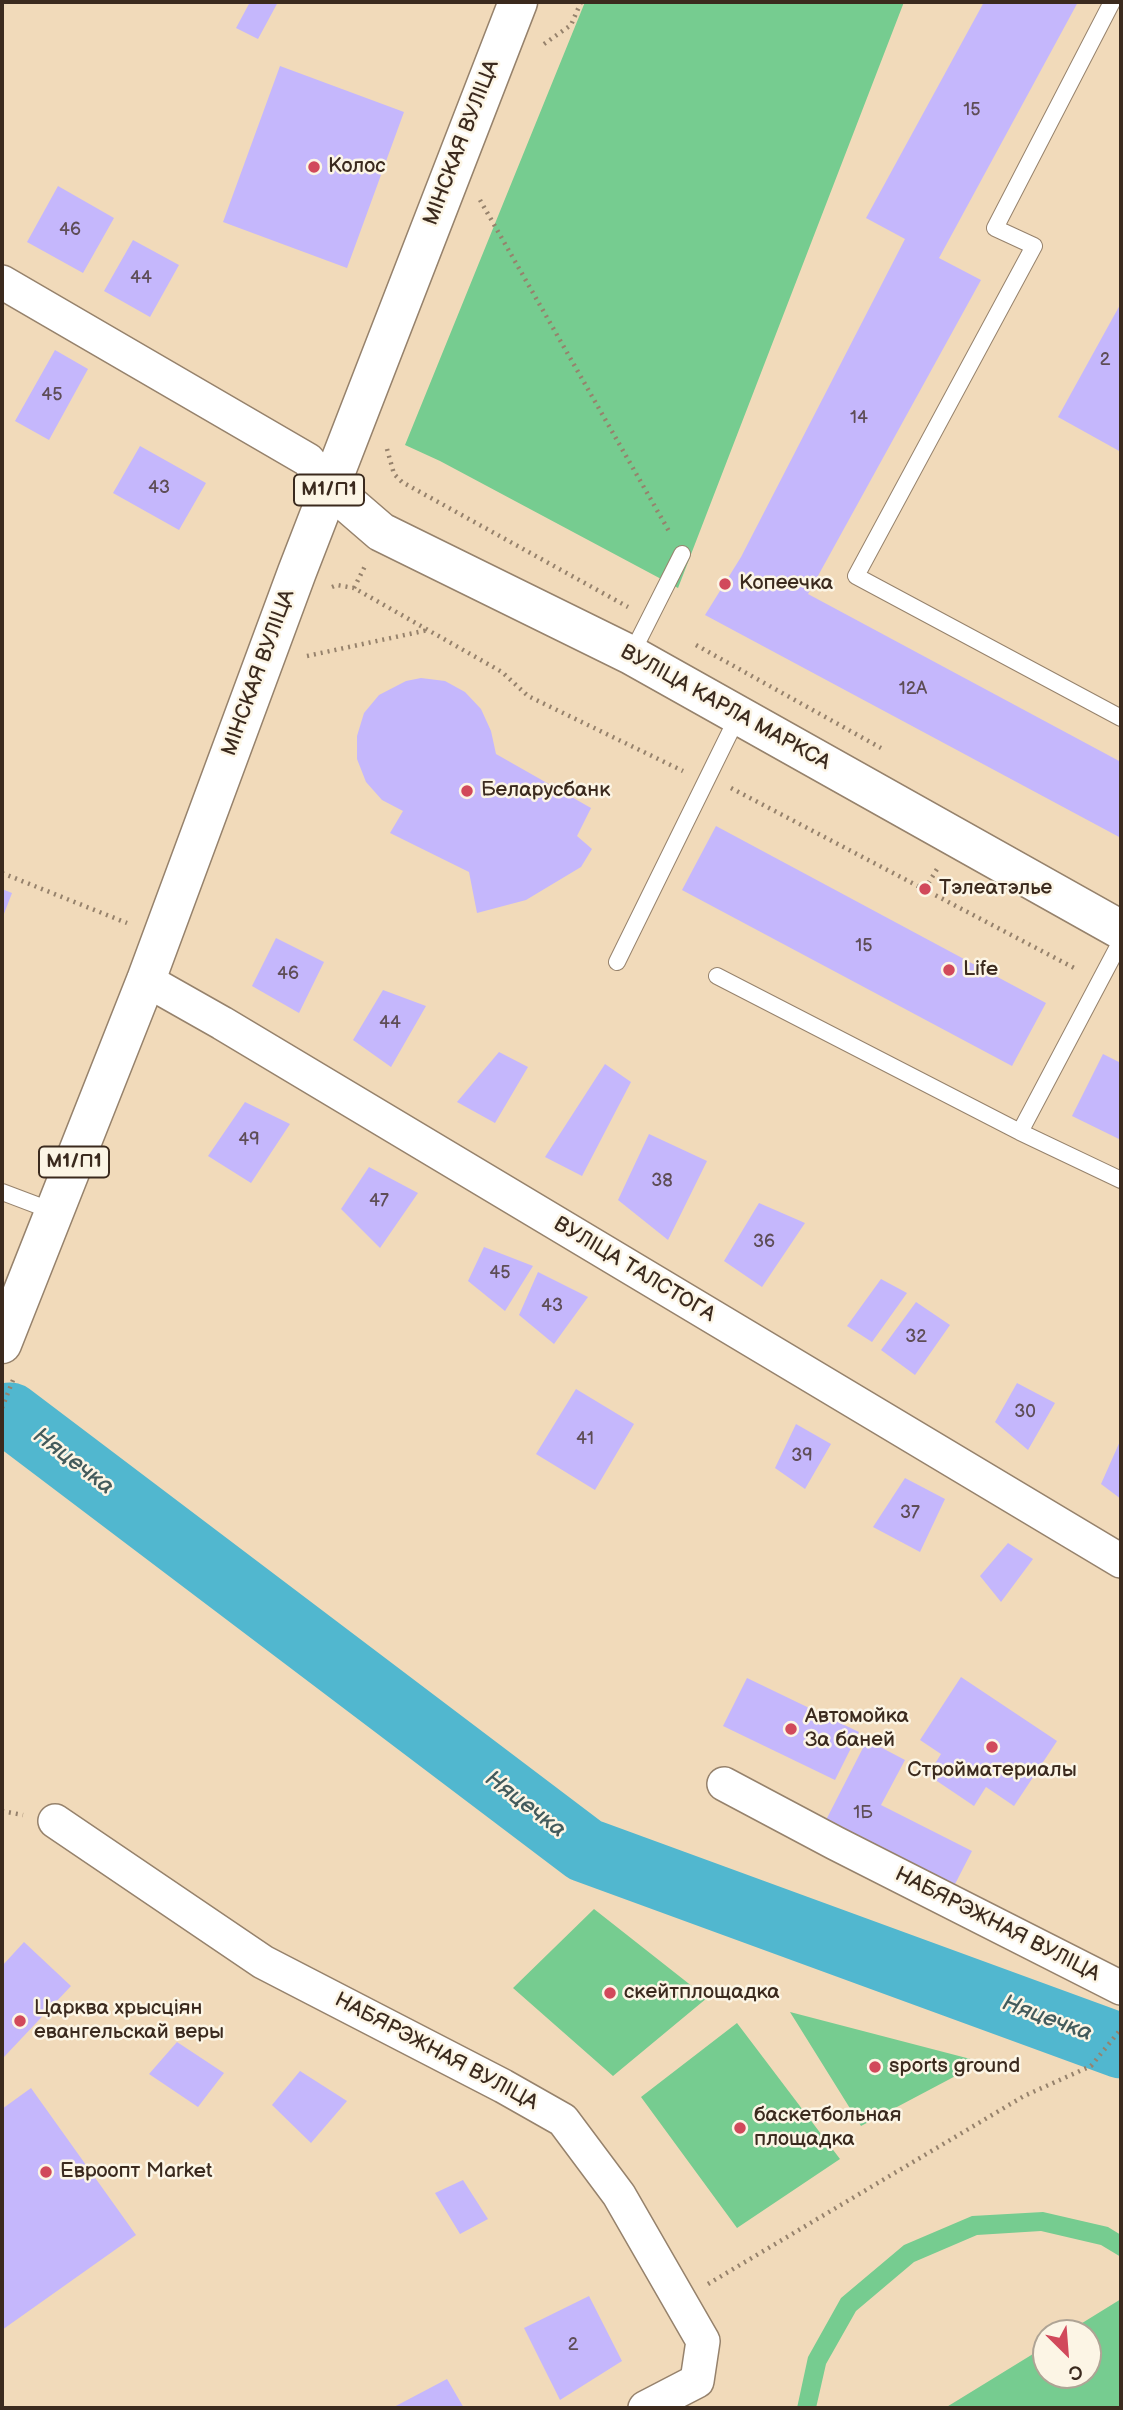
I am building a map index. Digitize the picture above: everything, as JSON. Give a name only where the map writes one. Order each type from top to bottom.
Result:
[{"type":"main road","name":"МІНСКАЯ ВУЛІЦА","points":[[2,1344],[146,980],[296,572],[518,2]]},
{"type":"main road","name":"ВУЛІЦА КАРЛА МАРКСА","points":[[330,488],[381,532],[631,655],[1121,930]]},
{"type":"street","points":[[2,282],[308,460],[330,488]]},
{"type":"street","name":"ВУЛІЦА ТАЛСТОГА","points":[[146,980],[1121,1561]]},
{"type":"street","name":"НАБЯРЭЖНАЯ ВУЛІЦА","points":[[724,1784],[1121,1988]]},
{"type":"street","name":"НАБЯРЭЖНАЯ ВУЛІЦА","points":[[55,1821],[263,1962],[503,2086],[563,2120],[619,2195],[703,2340],[697,2381],[645,2408]]},
{"type":"lane","points":[[1112,2],[995,228],[1034,246],[856,576],[1121,718]]},
{"type":"lane","points":[[631,655],[682,554]]},
{"type":"lane","points":[[617,962],[738,716]]},
{"type":"lane","points":[[1020,1132],[1121,941]]},
{"type":"lane","points":[[717,976],[1020,1132],[1121,1180]]},
{"type":"lane","points":[[2,1192],[55,1212]]},
{"type":"path","points":[[480,200],[682,554]]},
{"type":"path","points":[[299,657],[428,630]]},
{"type":"path","points":[[2,873],[128,923]]},
{"type":"path","points":[[680,2301],[1024,2096],[1091,2066],[1121,2029]]},
{"type":"green space","points":[[585,2],[904,2],[678,588],[405,445]]},
{"type":"green space","name":"скейтплощадка","points":[[594,1909],[707,1998],[613,2076],[513,1988]]},
{"type":"green space","points":[[790,2012],[982,2062],[861,2126]]},
{"type":"green space","name":"баскетбольная площадка","points":[[737,2023],[840,2159],[737,2228],[641,2097]]},
{"type":"green space","points":[[1043,2212],[1108,2227],[1121,2235],[1121,2257],[1101,2245],[1041,2231],[977,2235],[914,2262],[856,2311],[826,2364],[816,2408],[797,2408],[808,2357],[841,2298],[904,2245],[972,2216]]},
{"type":"green space","points":[[1121,2299],[1121,2408],[945,2408],[1032,2355],[1032,2389],[1102,2389],[1102,2319],[1089,2319]]},
{"type":"building","points":[[250,2],[278,2],[258,39],[236,28]]},
{"type":"building","points":[[984,2],[1078,2],[939,258],[981,280],[808,594],[1121,762],[1121,838],[705,615],[741,557],[905,239],[866,218]]},
{"type":"building","name":"Колос","points":[[280,66],[404,112],[347,268],[223,222]]},
{"type":"building","points":[[58,186],[114,218],[83,273],[27,242]]},
{"type":"building","points":[[133,240],[179,265],[150,317],[104,291]]},
{"type":"building","points":[[1121,303],[1121,452],[1058,417]]},
{"type":"building","points":[[55,350],[88,369],[49,440],[15,421]]},
{"type":"building","points":[[140,446],[206,483],[179,530],[113,493]]},
{"type":"building","name":"Беларусбанк","points":[[421,678],[445,681],[465,692],[481,709],[491,731],[496,754],[591,808],[577,836],[592,849],[581,867],[526,900],[477,913],[469,872],[390,833],[403,811],[382,800],[366,782],[357,759],[357,736],[364,713],[379,695],[406,681]]},
{"type":"building","points":[[716,826],[1046,1003],[1012,1066],[682,890]]},
{"type":"building","points":[[2,889],[12,893],[2,919]]},
{"type":"building","points":[[276,938],[324,962],[299,1013],[252,986]]},
{"type":"building","points":[[383,990],[426,1006],[391,1067],[353,1040]]},
{"type":"building","points":[[499,1052],[528,1067],[495,1123],[457,1102]]},
{"type":"building","points":[[1103,1054],[1121,1063],[1121,1140],[1072,1116]]},
{"type":"building","points":[[605,1064],[631,1082],[582,1176],[545,1157]]},
{"type":"building","points":[[245,1102],[290,1124],[251,1183],[208,1156]]},
{"type":"building","points":[[649,1134],[707,1161],[668,1240],[618,1200]]},
{"type":"building","points":[[369,1167],[418,1193],[380,1248],[341,1209]]},
{"type":"building","points":[[759,1203],[805,1223],[762,1287],[724,1261]]},
{"type":"building","points":[[484,1247],[533,1266],[505,1311],[468,1281]]},
{"type":"building","points":[[538,1272],[588,1297],[554,1344],[519,1315]]},
{"type":"building","points":[[881,1279],[907,1293],[872,1342],[847,1326]]},
{"type":"building","points":[[916,1302],[950,1325],[915,1375],[881,1350]]},
{"type":"building","points":[[1017,1383],[1055,1403],[1028,1450],[995,1422]]},
{"type":"building","points":[[576,1389],[634,1424],[595,1490],[536,1454]]},
{"type":"building","points":[[796,1424],[831,1444],[805,1489],[775,1468]]},
{"type":"building","points":[[1121,1439],[1121,1499],[1101,1484]]},
{"type":"building","points":[[905,1478],[945,1499],[920,1552],[873,1527]]},
{"type":"building","points":[[1008,1543],[1033,1559],[1001,1602],[980,1576]]},
{"type":"building","name":"Стройматериалы","points":[[961,1677],[1057,1741],[1014,1806],[986,1787],[974,1806],[928,1775],[941,1754],[920,1740]]},
{"type":"building","name":"Автомойка За баней","points":[[747,1678],[859,1732],[835,1780],[723,1726]]},
{"type":"building","points":[[867,1740],[905,1760],[881,1805],[972,1851],[954,1886],[826,1820]]},
{"type":"building","name":"Царква хрысціян евангельскай веры","points":[[24,1942],[71,1986],[4,2057],[2,1966]]},
{"type":"building","points":[[177,2042],[224,2073],[198,2107],[149,2074]]},
{"type":"building","points":[[300,2071],[347,2101],[311,2143],[272,2105]]},
{"type":"building","name":"Евроопт Market","points":[[31,2088],[136,2235],[2,2330],[2,2109]]},
{"type":"building","points":[[463,2180],[488,2219],[460,2234],[435,2193]]},
{"type":"building","points":[[589,2296],[622,2361],[560,2400],[524,2328]]},
{"type":"building","points":[[447,2379],[464,2408],[392,2408]]},
{"type":"waterway","name":"Няцечка","points":[[10,1415],[585,1850],[1121,2046]]},
{"type":"place","name":"Колос","points":[[314,167]]},
{"type":"place","name":"Копеечка","points":[[725,584]]},
{"type":"place","name":"Беларусбанк","points":[[467,791]]},
{"type":"place","name":"Тэлеатэлье","points":[[925,889]]},
{"type":"place","name":"Life","points":[[949,970]]},
{"type":"place","name":"Автомойка За баней","points":[[791,1729]]},
{"type":"place","name":"Стройматериалы","points":[[992,1747]]},
{"type":"place","name":"скейтплощадка","points":[[610,1993]]},
{"type":"place","name":"Царква хрысціян евангельскай веры","points":[[20,2021]]},
{"type":"place","name":"sports ground","points":[[875,2067]]},
{"type":"place","name":"баскетбольная площадка","points":[[740,2128]]},
{"type":"place","name":"Евроопт Market","points":[[46,2172]]}]
